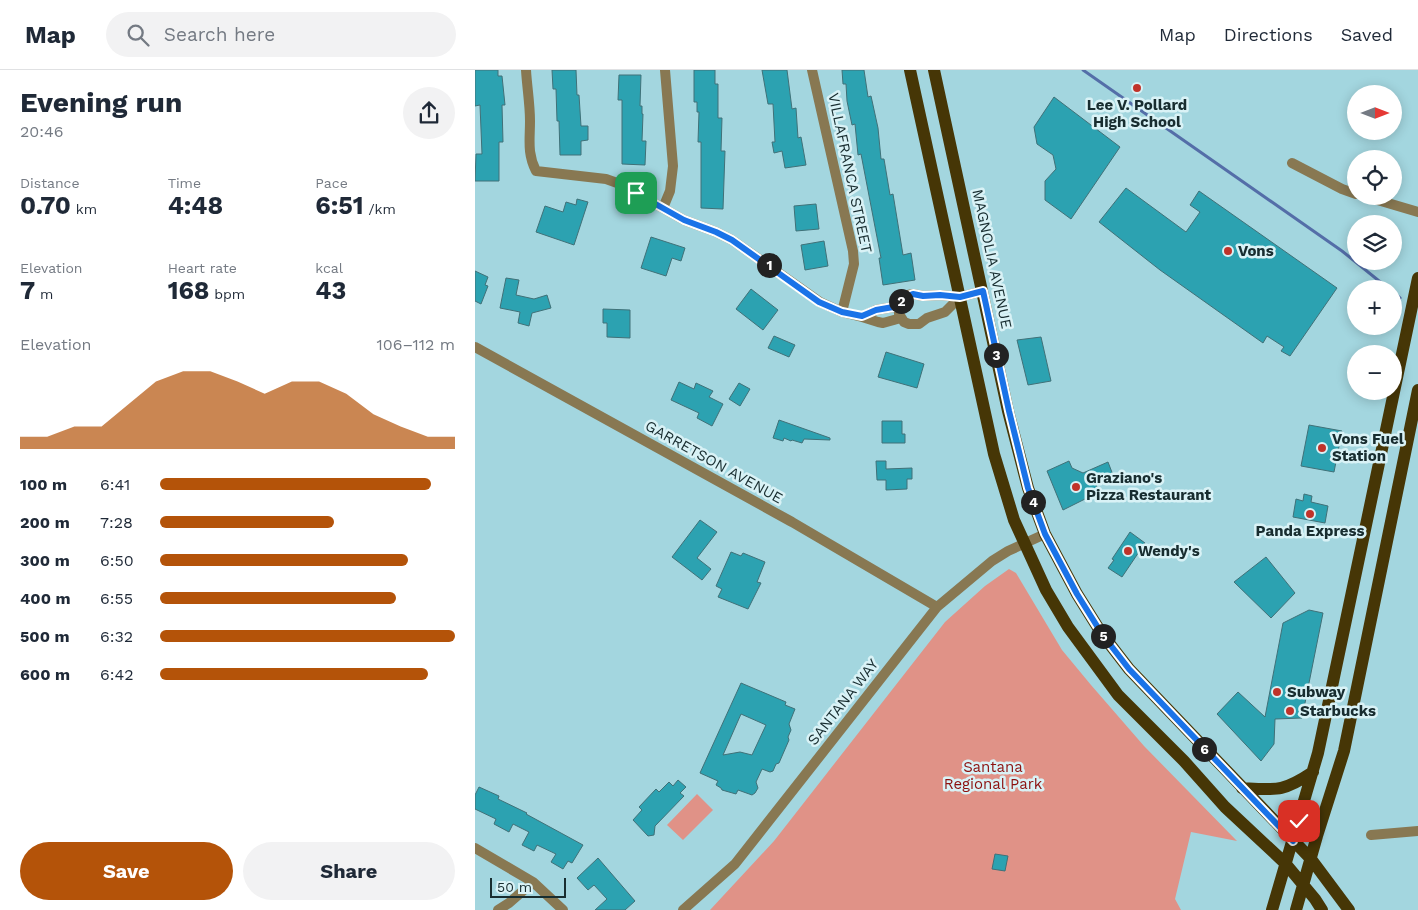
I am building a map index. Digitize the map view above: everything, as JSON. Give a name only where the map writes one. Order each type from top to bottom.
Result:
[{"type":"main road","points":[[910,70],[994,454],[1014,520],[1046,590],[1068,627],[1118,695],[1184,761],[1225,807],[1285,864],[1322,910]]},
{"type":"main road","name":"MAGNOLIA AVENUE","points":[[934,70],[1019,453],[1028,488],[1045,534],[1082,602],[1102,634],[1129,669],[1311,859],[1349,910]]},
{"type":"main road","points":[[1272,910],[1313,772],[1357,574],[1418,278]]},
{"type":"main road","points":[[1296,910],[1344,751],[1418,390]]},
{"type":"main road","points":[[1242,788],[1282,789],[1298,782],[1313,772]]},
{"type":"street","points":[[526,70],[530,121],[529,152],[530,160],[536,171],[606,178],[684,220],[732,240],[819,302],[842,312],[883,323],[901,318]]},
{"type":"street","points":[[663,208],[670,191],[673,166],[665,70]]},
{"type":"street","name":"VILLAFRANCA STREET","points":[[812,70],[853,251],[854,264],[842,312]]},
{"type":"street","points":[[1292,164],[1347,191]]},
{"type":"street","points":[[1394,205],[1418,212]]},
{"type":"street","points":[[960,297],[945,312],[927,318],[919,324],[909,324],[901,318],[899,306],[904,298],[913,294],[960,297],[983,291]]},
{"type":"street","points":[[862,316],[876,310],[899,306]]},
{"type":"street","name":"GARRETSON AVENUE","points":[[475,347],[793,522],[937,607]]},
{"type":"street","name":"SANTANA WAY","points":[[683,910],[735,864],[937,607],[992,561],[1045,534]]},
{"type":"street","points":[[1371,835],[1418,831]]},
{"type":"street","points":[[475,848],[533,882],[563,910]]},
{"type":"street","points":[[498,910],[533,882]]},
{"type":"green space","name":"Santana Regional Park","points":[[1009,569],[1016,573],[1062,650],[1091,685],[1144,746],[1237,841],[1191,832],[1175,899],[1181,910],[710,910],[774,841],[945,622],[985,586]]},
{"type":"green space","points":[[697,794],[713,810],[683,840],[667,825]]},
{"type":"building","points":[[475,70],[498,70],[498,76],[502,76],[505,105],[502,105],[503,142],[499,142],[499,181],[475,181],[476,154],[482,154],[480,105],[475,106]]},
{"type":"building","points":[[552,70],[576,70],[581,126],[588,126],[588,140],[581,141],[581,155],[560,155],[556,89],[553,89]]},
{"type":"building","points":[[694,70],[715,70],[715,84],[718,84],[718,118],[722,118],[721,151],[725,151],[723,209],[701,208],[701,142],[698,142],[699,112],[697,112],[697,102],[694,102]]},
{"type":"building","points":[[762,70],[787,70],[792,109],[796,108],[798,138],[801,137],[806,165],[785,168],[782,151],[774,153],[772,142],[775,142],[773,104],[768,104]]},
{"type":"building","points":[[842,70],[864,70],[868,97],[871,96],[878,128],[881,159],[884,159],[890,195],[893,194],[903,255],[911,253],[915,280],[883,285],[879,258],[881,258],[861,154],[858,155],[855,124],[852,125],[846,84],[843,84]]},
{"type":"building","points":[[619,75],[641,75],[640,106],[642,106],[643,114],[642,141],[646,141],[645,165],[622,164],[622,100],[618,100]]},
{"type":"building","points":[[1054,97],[1120,147],[1071,219],[1045,200],[1045,181],[1056,169],[1053,155],[1037,144],[1034,127]]},
{"type":"building","name":"Vons","points":[[1126,188],[1186,232],[1200,212],[1190,205],[1199,191],[1337,288],[1290,356],[1281,351],[1284,347],[1267,336],[1263,343],[1160,270],[1099,222]]},
{"type":"building","points":[[577,199],[588,202],[574,245],[536,232],[545,206],[563,212],[566,202],[576,205]]},
{"type":"building","points":[[816,204],[819,229],[796,231],[794,206]]},
{"type":"building","points":[[651,237],[685,248],[681,261],[672,258],[666,276],[641,268]]},
{"type":"building","points":[[824,241],[828,266],[805,270],[801,245]]},
{"type":"building","points":[[475,271],[488,277],[485,285],[488,286],[481,304],[475,301]]},
{"type":"building","points":[[506,278],[519,280],[516,295],[534,299],[547,295],[551,308],[532,313],[529,326],[518,323],[520,312],[500,308]]},
{"type":"building","points":[[751,289],[778,310],[763,330],[736,309]]},
{"type":"building","points":[[603,309],[630,310],[630,338],[607,337],[607,323],[603,323]]},
{"type":"building","points":[[774,336],[795,345],[789,357],[768,348]]},
{"type":"building","points":[[1041,337],[1051,381],[1028,385],[1017,340]]},
{"type":"building","points":[[886,352],[924,364],[917,388],[878,377]]},
{"type":"building","points":[[679,382],[694,389],[696,383],[713,391],[709,397],[723,404],[712,426],[697,418],[699,413],[671,400]]},
{"type":"building","points":[[739,383],[750,389],[740,406],[729,399]]},
{"type":"building","points":[[779,420],[830,438],[830,440],[804,439],[802,443],[784,438],[783,441],[773,438]]},
{"type":"building","points":[[882,421],[902,421],[902,434],[905,434],[905,443],[882,443]]},
{"type":"building","name":"Vons Fuel Station","points":[[1309,425],[1342,431],[1334,472],[1301,466]]},
{"type":"building","points":[[876,461],[886,461],[886,469],[912,468],[912,479],[907,479],[907,489],[886,490],[886,480],[877,480]]},
{"type":"building","name":"Graziano's Pizza Restaurant","points":[[1069,461],[1072,468],[1083,473],[1108,462],[1113,475],[1095,482],[1099,492],[1063,510],[1047,471]]},
{"type":"building","name":"Panda Express","points":[[1304,494],[1312,496],[1311,502],[1328,506],[1325,523],[1293,517],[1296,499],[1303,501]]},
{"type":"building","points":[[700,520],[717,532],[697,558],[711,569],[702,580],[672,557]]},
{"type":"building","name":"Wendy's","points":[[1130,532],[1145,543],[1122,577],[1108,568]]},
{"type":"building","points":[[731,552],[741,556],[743,553],[765,562],[757,582],[761,583],[748,609],[718,597],[722,589],[716,586]]},
{"type":"building","points":[[1266,557],[1295,593],[1271,618],[1234,582]]},
{"type":"building","points":[[1309,610],[1323,613],[1302,718],[1275,719],[1274,744],[1261,761],[1217,714],[1238,692],[1265,717],[1283,623]]},
{"type":"building","points":[[741,683],[786,702],[785,705],[795,709],[789,724],[791,730],[788,737],[789,740],[779,763],[776,764],[773,771],[770,772],[762,769],[756,782],[758,788],[755,793],[752,795],[738,790],[736,794],[722,790],[716,785],[718,781],[700,773]],"holes":[[[741,714],[766,725],[752,755],[740,752],[723,755]]]},
{"type":"building","points":[[678,780],[686,787],[680,793],[684,796],[655,826],[654,835],[648,836],[633,820],[642,810],[639,807],[656,789],[659,792],[669,782],[673,786]]},
{"type":"building","points":[[479,787],[499,796],[498,799],[583,845],[572,863],[568,861],[563,869],[551,862],[556,854],[537,845],[534,851],[522,845],[529,832],[513,824],[509,832],[494,824],[496,819],[475,809],[475,795]]},
{"type":"building","points":[[995,854],[1008,856],[1005,871],[992,869]]},
{"type":"building","points":[[598,858],[635,901],[625,910],[595,910],[607,899],[594,885],[588,890],[577,878]]},
{"type":"waterway","points":[[1083,70],[1342,251],[1378,280]]},
{"type":"place","name":"Lee V. Pollard High School","points":[[1137,88]]},
{"type":"place","name":"Vons","points":[[1228,251]]},
{"type":"place","name":"Vons Fuel Station","points":[[1322,448]]},
{"type":"place","name":"Graziano's Pizza Restaurant","points":[[1076,487]]},
{"type":"place","name":"Panda Express","points":[[1310,514]]},
{"type":"place","name":"Wendy's","points":[[1128,551]]},
{"type":"place","name":"Subway","points":[[1277,692]]},
{"type":"place","name":"Starbucks","points":[[1290,711]]},
{"type":"route","points":[[636,193],[684,220],[732,240],[819,302],[842,312],[862,316],[876,310],[899,306],[904,298],[913,294],[960,297],[983,291],[1028,488],[1045,534],[1077,594],[1102,634],[1129,669],[1293,841],[1299,821]]}]
